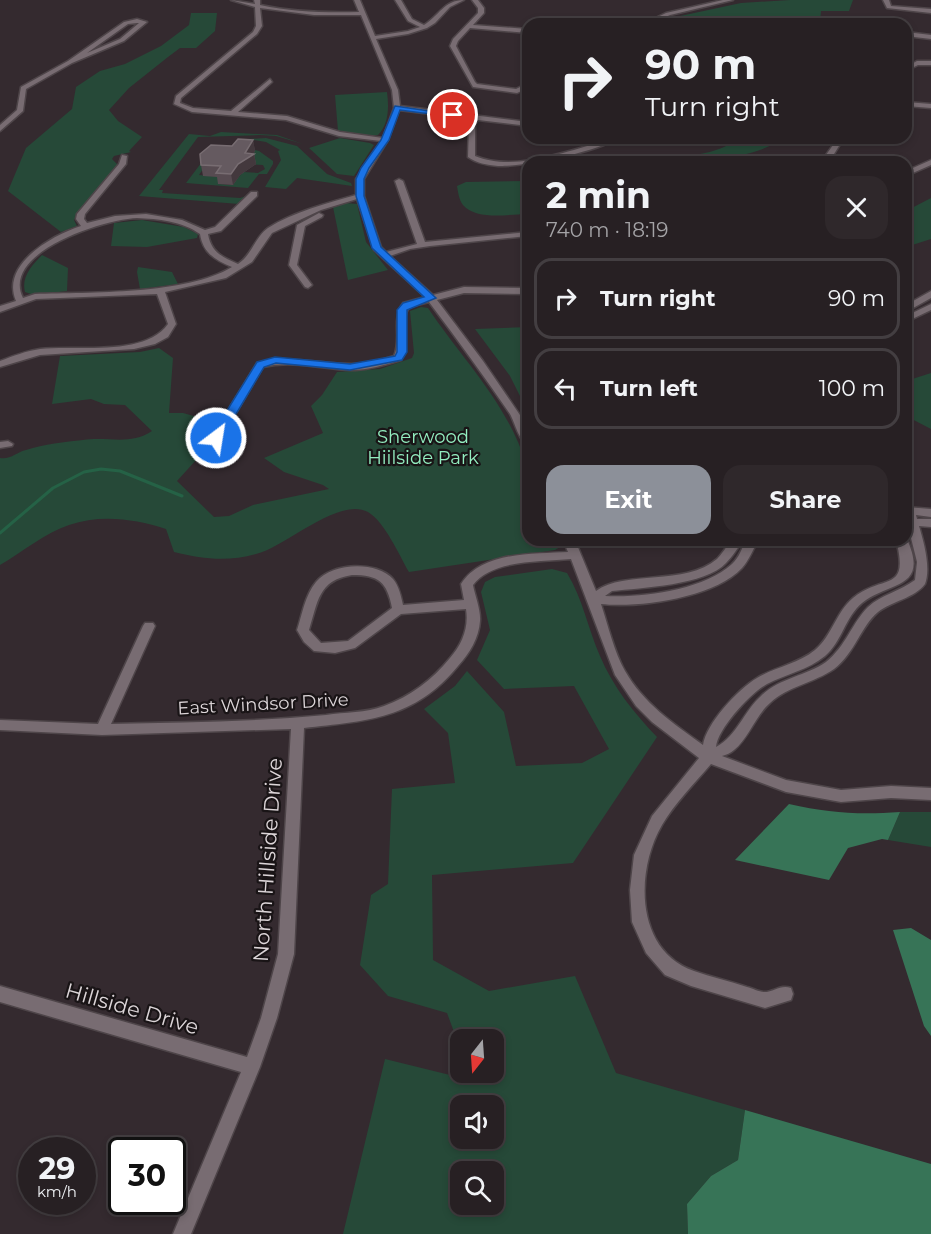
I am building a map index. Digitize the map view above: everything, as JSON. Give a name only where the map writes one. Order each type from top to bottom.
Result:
[{"type":"street","points":[[234,0],[305,12],[363,13]]},
{"type":"street","points":[[357,0],[394,90],[397,108],[385,140],[360,179],[360,196],[377,248],[431,298],[480,363],[522,428]]},
{"type":"street","points":[[398,0],[410,20],[425,27]]},
{"type":"street","points":[[373,38],[425,27],[435,20],[441,9],[461,0]]},
{"type":"street","points":[[475,0],[482,8],[481,14],[455,40],[453,49],[472,83],[478,86],[517,91],[522,88]]},
{"type":"street","points":[[659,18],[730,0]]},
{"type":"street","points":[[886,0],[886,5],[890,7],[931,11]]},
{"type":"street","points":[[257,3],[259,26],[255,33],[177,99],[179,106],[188,109],[287,118],[339,134],[385,140]]},
{"type":"street","points":[[1,128],[20,111],[23,88],[70,62],[126,23],[144,22],[122,40],[70,62]]},
{"type":"street","points":[[471,26],[522,30]]},
{"type":"street","points":[[912,35],[931,37]]},
{"type":"street","points":[[912,64],[931,63]]},
{"type":"street","points":[[233,113],[270,81]]},
{"type":"street","points":[[912,104],[931,106]]},
{"type":"street","points":[[397,108],[522,123]]},
{"type":"street","points":[[476,117],[472,124],[471,158],[478,161],[522,163]]},
{"type":"street","points":[[550,156],[600,144]]},
{"type":"street","points":[[86,227],[80,219],[81,214],[122,164],[124,156]]},
{"type":"street","points":[[912,171],[931,162]]},
{"type":"street","points":[[399,181],[422,246]]},
{"type":"street","points":[[204,233],[218,229],[254,194]]},
{"type":"street","points":[[0,309],[21,301],[54,294],[160,291],[222,276],[239,267],[255,254],[260,242],[269,231],[318,208],[360,196]]},
{"type":"street","points":[[308,285],[293,265],[301,225],[319,215],[318,208]]},
{"type":"street","points":[[21,301],[15,289],[16,279],[25,263],[40,249],[60,237],[112,219],[137,216],[198,227],[204,233],[205,246],[211,254],[239,267]]},
{"type":"street","points":[[385,255],[418,249],[422,246],[522,235]]},
{"type":"street","points":[[0,364],[39,352],[134,347],[157,341],[168,333],[172,324],[160,291]]},
{"type":"street","points":[[216,438],[260,364],[275,360],[350,367],[398,358],[402,352],[402,310],[406,305],[431,298],[476,291],[522,291]]},
{"type":"street","points":[[912,305],[931,294]]},
{"type":"street","points":[[912,316],[931,307]]},
{"type":"street","points":[[912,516],[931,513]]},
{"type":"street","points":[[912,518],[931,523]]},
{"type":"street","points":[[785,994],[765,1000],[671,969],[652,948],[640,922],[637,890],[640,855],[657,820],[708,757],[730,746],[770,695],[829,666],[849,646],[862,621],[875,608],[910,590],[920,582],[923,562],[912,527]]},
{"type":"street","points":[[571,546],[619,672],[630,690],[657,718],[708,757],[786,786],[841,796],[891,792],[931,794]]},
{"type":"street","points":[[593,599],[609,587],[661,582],[700,573],[721,562],[733,546]]},
{"type":"street","points":[[593,599],[613,602],[701,587],[721,578],[737,566],[749,546]]},
{"type":"street","points":[[708,757],[712,734],[754,687],[812,659],[822,651],[857,601],[876,590],[897,583],[904,576],[908,567],[904,546]]},
{"type":"street","name":"East Windsor Drive","points":[[0,725],[102,730],[298,723],[370,715],[407,702],[427,690],[441,678],[466,648],[474,621],[467,584],[473,574],[481,568],[538,558],[575,555]]},
{"type":"street","points":[[398,610],[393,588],[386,579],[373,573],[359,571],[339,574],[327,579],[319,586],[303,630],[308,639],[318,648],[335,648],[351,645],[398,610],[470,604]]},
{"type":"street","points":[[102,730],[149,626]]},
{"type":"street","name":"North Hillside Drive","points":[[182,1234],[252,1067],[269,1018],[286,954],[298,723]]},
{"type":"street","name":"Hillside Drive","points":[[0,994],[252,1067]]},
{"type":"green space","points":[[853,0],[849,11],[821,11],[820,18],[671,18],[741,3]]},
{"type":"green space","points":[[191,13],[217,13],[215,31],[196,48],[180,48],[129,88],[109,110],[118,121],[142,137],[129,151],[131,152],[114,156],[112,159],[118,165],[77,214],[74,220],[77,226],[61,232],[8,191],[26,148],[72,109],[76,87],[100,71],[125,64],[161,46],[189,25]]},
{"type":"green space","points":[[387,92],[387,115],[382,131],[378,135],[366,137],[338,131],[335,95]]},
{"type":"green space","points":[[221,132],[277,135],[303,144],[276,136],[198,137],[159,190],[163,190],[162,193],[240,198],[246,196],[239,204],[139,196],[189,134],[210,136]]},
{"type":"green space","points":[[266,138],[297,146],[327,174],[351,183],[352,186],[297,178],[286,189],[265,187],[281,160],[278,151],[280,150],[266,142],[247,139]]},
{"type":"green space","points":[[340,138],[374,145],[354,176],[337,174],[309,148]]},
{"type":"green space","points":[[729,144],[773,144],[739,156],[687,156]]},
{"type":"green space","points":[[236,145],[259,151],[273,161],[273,164],[267,174],[259,174],[248,188],[186,183],[208,154]],"holes":[[[248,164],[263,165],[265,169],[258,173],[243,172],[232,185],[219,184],[223,177],[199,175],[203,169]]]},
{"type":"green space","points":[[522,181],[522,214],[494,216],[469,210],[463,205],[457,186],[466,182]]},
{"type":"green space","points":[[931,198],[931,239],[912,245],[912,208]]},
{"type":"green space","points":[[346,203],[357,204],[366,242],[388,270],[348,280],[333,207]]},
{"type":"green space","points":[[142,220],[184,227],[198,234],[197,238],[147,247],[111,246],[114,223]]},
{"type":"green space","points":[[42,255],[68,268],[67,291],[34,295],[25,292],[26,276]]},
{"type":"green space","points":[[138,267],[172,272],[178,284],[140,289]]},
{"type":"green space","name":"Sherwood Hiilside Park","points":[[421,307],[428,308],[484,384],[509,424],[522,453],[522,546],[560,547],[555,550],[409,572],[380,523],[368,512],[356,509],[327,516],[268,550],[225,559],[174,552],[166,529],[130,520],[93,520],[60,528],[0,565],[0,458],[7,458],[47,445],[92,439],[135,438],[152,431],[125,405],[104,404],[91,399],[52,404],[60,356],[140,352],[159,348],[173,358],[169,413],[183,413],[219,423],[202,438],[202,443],[207,448],[177,481],[214,517],[229,516],[253,505],[329,489],[284,472],[264,458],[323,433],[311,406],[322,395],[337,372],[380,369],[412,358],[414,353],[410,311]]},
{"type":"green space","points":[[522,327],[522,396],[520,396],[510,376],[475,329]]},
{"type":"green space","points":[[931,373],[931,429],[912,419],[912,379]]},
{"type":"green space","points":[[552,569],[567,573],[611,678],[632,709],[657,737],[573,863],[432,875],[433,960],[489,991],[575,976],[616,1073],[745,1110],[738,1160],[711,1176],[687,1204],[688,1234],[343,1234],[385,1059],[450,1075],[450,1083],[504,1083],[504,1029],[453,1029],[447,1013],[388,996],[360,965],[371,895],[388,884],[392,789],[455,783],[448,733],[424,709],[455,686],[467,671],[504,712],[516,766],[582,763],[609,749],[574,686],[504,689],[477,660],[490,630],[481,592],[485,582],[495,577]]},
{"type":"green space","points":[[789,804],[844,812],[900,812],[888,840],[882,839],[848,848],[829,880],[735,860]]},
{"type":"green space","points":[[900,812],[931,812],[931,847],[888,840]]},
{"type":"green space","points":[[911,928],[931,940],[931,1036],[924,1026],[893,930]]},
{"type":"green space","points":[[745,1110],[931,1164],[931,1234],[688,1234],[687,1204],[711,1176],[738,1160]]},
{"type":"building","points":[[238,139],[253,140],[245,153],[254,154],[238,164],[231,174],[216,173],[221,166],[201,165],[200,154],[211,145],[232,146]]},
{"type":"waterway","points":[[0,533],[53,488],[84,472],[101,469],[120,471],[182,496]]},
{"type":"route","points":[[216,438],[260,364],[275,360],[350,367],[398,358],[402,352],[402,310],[406,305],[431,298],[377,248],[360,196],[360,179],[385,140],[393,124],[397,108],[453,115]]}]
